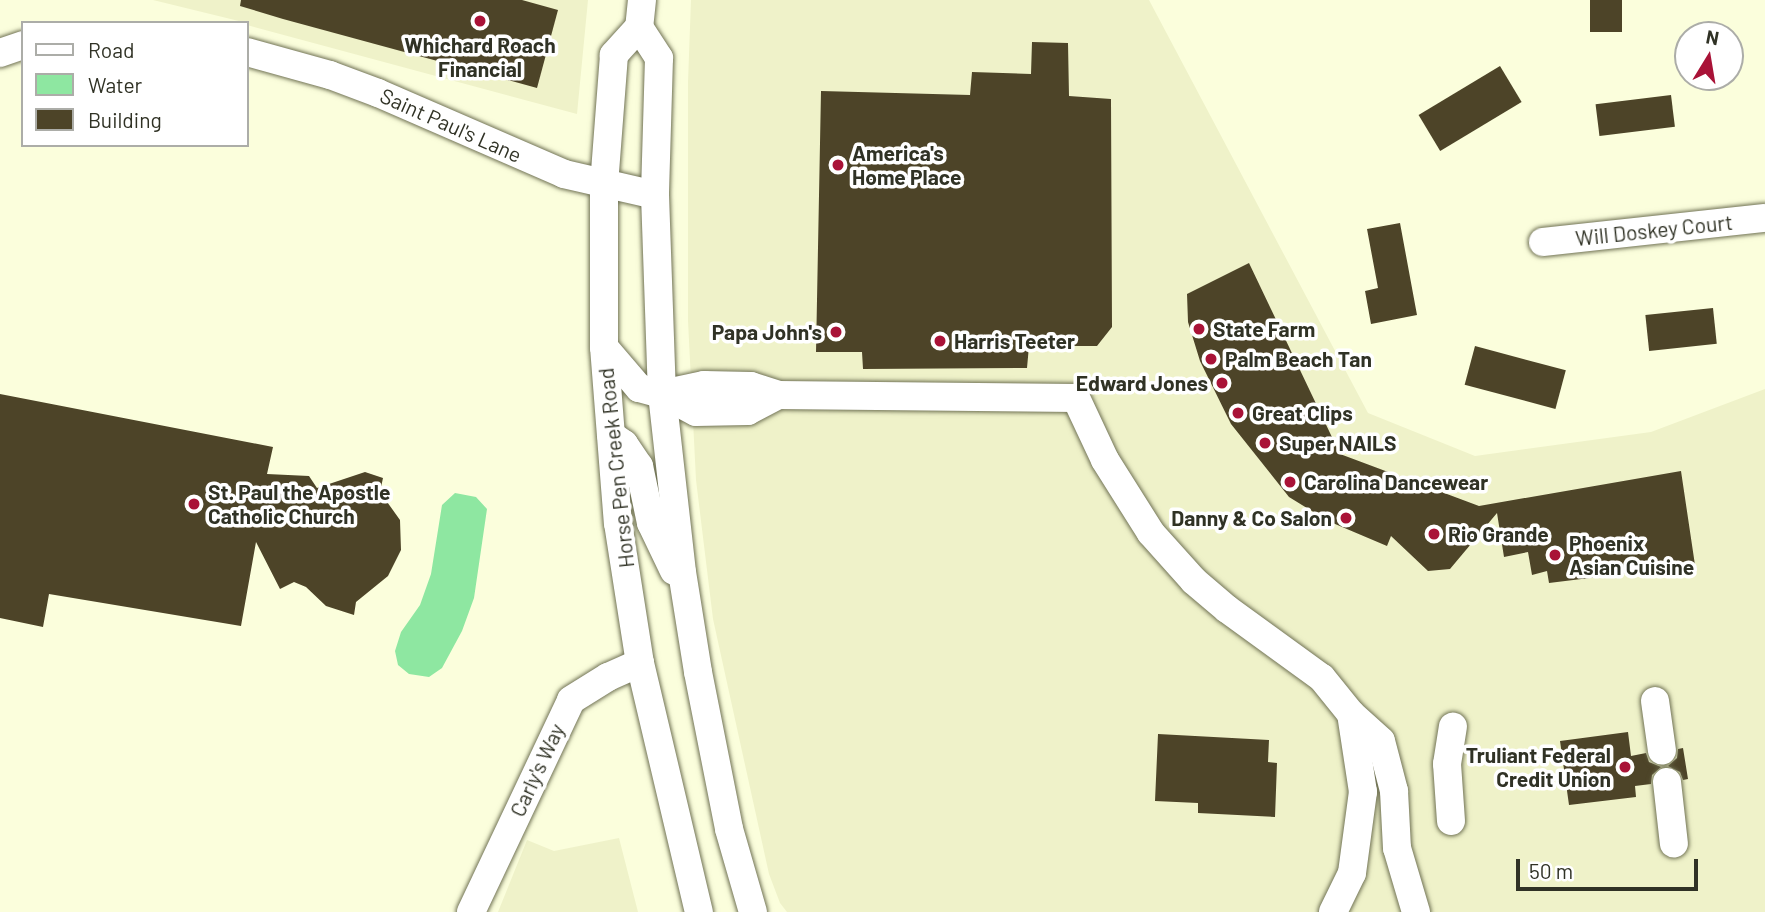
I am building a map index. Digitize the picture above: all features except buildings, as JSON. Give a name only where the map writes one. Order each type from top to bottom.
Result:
[{"type":"street","name":"Horse Pen Creek Road","points":[[640,13],[614,55],[604,186],[604,347],[618,523],[640,663],[699,912]]},
{"type":"street","name":"Horse Pen Creek Road","points":[[640,13],[659,58],[655,195],[662,394],[670,478],[685,595],[729,829],[753,912]]},
{"type":"street","points":[[0,53],[21,46]]},
{"type":"street","name":"Saint Paul's Lane","points":[[248,52],[330,75],[564,174],[604,186],[655,195]]},
{"type":"street","name":"Will Doskey Court","points":[[1543,242],[1765,218]]},
{"type":"street","points":[[604,347],[628,379],[639,387],[662,394],[704,385],[751,386],[778,395],[1076,398],[1111,471],[1151,533],[1194,581],[1227,610],[1322,678],[1351,713],[1381,741],[1394,791],[1397,848],[1416,912]]},
{"type":"street","points":[[611,435],[624,444],[639,466],[651,523],[685,595]]},
{"type":"street","name":"Carly's Way","points":[[471,912],[571,701],[608,677],[640,663]]},
{"type":"street","points":[[1655,701],[1662,751]]},
{"type":"street","points":[[1333,912],[1352,873],[1363,792],[1351,713]]},
{"type":"street","points":[[1451,821],[1447,764],[1453,726]]},
{"type":"street","points":[[1667,782],[1674,844]]},
{"type":"shaded area","points":[[153,0],[588,0],[577,114],[248,25],[248,21]]},
{"type":"shaded area","points":[[691,0],[1149,0],[1368,413],[1475,456],[1651,432],[1765,389],[1765,912],[787,912],[780,903],[769,874],[713,619],[696,480],[688,321],[688,82]]},
{"type":"shaded area","points":[[619,838],[638,912],[498,912],[527,840],[554,851]]},
{"type":"water","points":[[455,493],[476,497],[487,509],[474,598],[462,631],[442,668],[429,677],[409,674],[398,665],[395,651],[401,632],[420,605],[431,574],[442,505]]},
{"type":"place","name":"Whichard Roach Financial","points":[[480,21]]},
{"type":"place","name":"America's Home Place","points":[[838,165]]},
{"type":"place","name":"State Farm","points":[[1199,329]]},
{"type":"place","name":"Papa John's","points":[[836,332]]},
{"type":"place","name":"Harris Teeter","points":[[940,341]]},
{"type":"place","name":"Palm Beach Tan","points":[[1211,359]]},
{"type":"place","name":"Edward Jones","points":[[1222,383]]},
{"type":"place","name":"Great Clips","points":[[1238,413]]},
{"type":"place","name":"Super NAILS","points":[[1265,443]]},
{"type":"place","name":"Carolina Dancewear","points":[[1290,482]]},
{"type":"place","name":"St. Paul the Apostle Catholic Church","points":[[194,504]]},
{"type":"place","name":"Danny & Co Salon","points":[[1346,518]]},
{"type":"place","name":"Rio Grande","points":[[1434,534]]},
{"type":"place","name":"Phoenix Asian Cuisine","points":[[1555,555]]},
{"type":"place","name":"Truliant Federal Credit Union","points":[[1625,767]]}]
